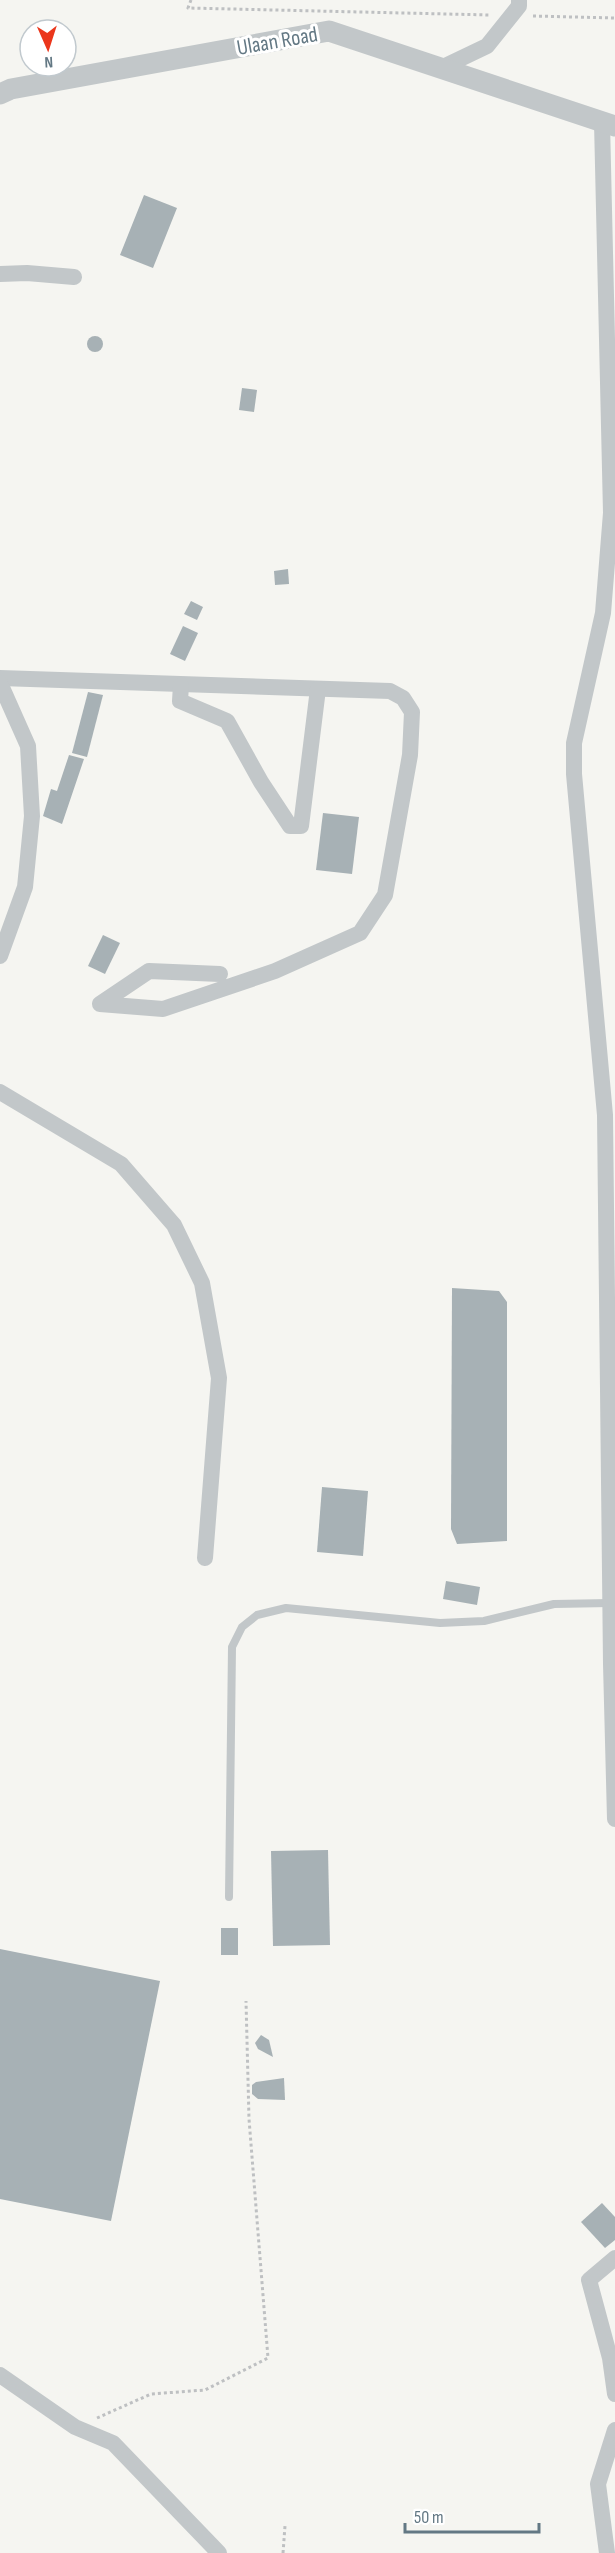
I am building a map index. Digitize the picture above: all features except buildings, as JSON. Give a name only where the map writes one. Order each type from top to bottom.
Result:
[{"type":"street","points":[[441,68],[487,46],[515,8]]},
{"type":"street","name":"Ulaan Road","points":[[0,94],[11,89],[329,31],[609,124]]},
{"type":"street","points":[[609,124],[611,513],[603,613],[574,743],[574,774],[605,1116],[610,1603],[615,1819]]},
{"type":"street","points":[[0,274],[27,273],[74,277]]},
{"type":"street","points":[[0,956],[25,887],[32,816],[28,746],[0,681],[390,692],[403,698],[412,712],[410,755],[386,896],[360,933],[275,971],[163,1009],[100,1004],[149,971],[220,974]]},
{"type":"street","points":[[181,685],[180,701],[227,721],[261,782],[290,826],[301,826],[318,689]]},
{"type":"street","points":[[2,1094],[121,1164],[174,1225],[202,1283],[219,1378],[205,1558]]},
{"type":"street","points":[[615,2258],[589,2280],[610,2358],[615,2394]]},
{"type":"street","points":[[0,2375],[75,2427],[112,2443],[219,2553]]},
{"type":"street","points":[[607,2553],[597,2484],[615,2430]]},
{"type":"lane","points":[[229,1897],[232,1647],[242,1627],[257,1615],[286,1608],[440,1623],[484,1621],[554,1604],[610,1603]]},
{"type":"path","points":[[191,0],[188,8],[515,8],[615,18]]},
{"type":"path","points":[[75,2427],[151,2394],[205,2390],[268,2358],[249,2119],[246,2001]]},
{"type":"path","points":[[283,2553],[285,2526]]}]
